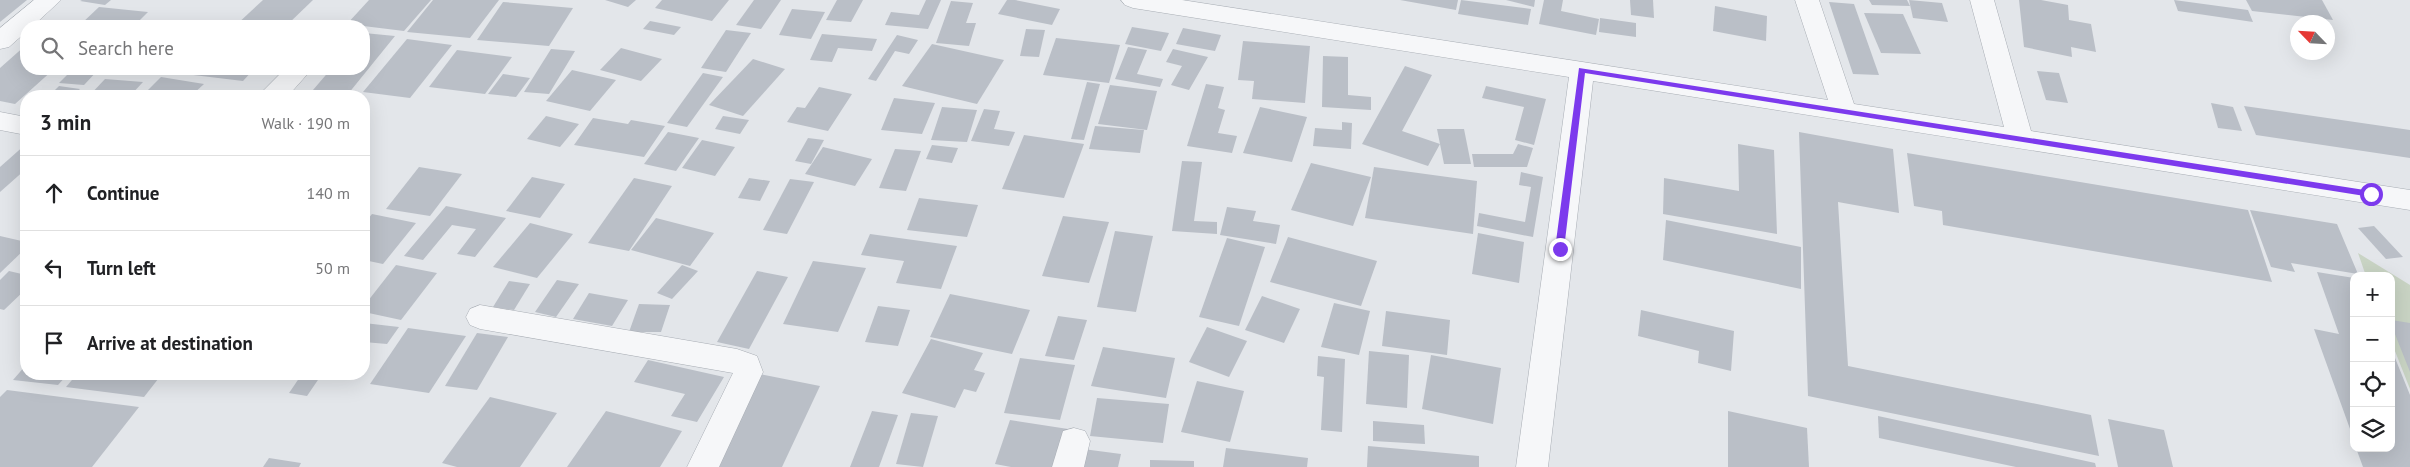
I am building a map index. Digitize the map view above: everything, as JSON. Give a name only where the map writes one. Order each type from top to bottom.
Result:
[{"type":"street","points":[[26,20],[50,0]]},
{"type":"street","points":[[1133,0],[2410,200]]},
{"type":"street","points":[[1807,0],[1844,111]]},
{"type":"street","points":[[1982,0],[2020,139]]},
{"type":"street","points":[[0,41],[20,25]]},
{"type":"street","points":[[1532,467],[1582,70]]},
{"type":"street","points":[[280,90],[294,75]]},
{"type":"street","points":[[0,121],[20,125]]},
{"type":"street","points":[[480,317],[737,361],[746,365],[748,372],[704,467]]},
{"type":"green space","points":[[2358,253],[2389,272],[2365,272]]},
{"type":"green space","points":[[2395,276],[2410,285],[2410,389],[2395,351]]},
{"type":"building","points":[[0,0],[27,0],[0,22]]},
{"type":"building","points":[[111,0],[105,5],[80,1]]},
{"type":"building","points":[[263,0],[313,0],[292,20],[241,20]]},
{"type":"building","points":[[369,0],[431,0],[404,31],[370,27],[370,20],[351,20]]},
{"type":"building","points":[[433,0],[499,0],[470,38],[407,32]]},
{"type":"building","points":[[605,0],[636,0],[628,7]]},
{"type":"building","points":[[662,0],[729,0],[712,21],[655,8]]},
{"type":"building","points":[[754,0],[781,0],[761,29],[736,25]]},
{"type":"building","points":[[837,0],[863,0],[851,22],[826,20]]},
{"type":"building","points":[[926,0],[941,0],[928,29],[885,25],[891,12],[919,15]]},
{"type":"building","points":[[1007,0],[1060,9],[1052,25],[998,14]]},
{"type":"building","points":[[1400,0],[1458,0],[1456,10]]},
{"type":"building","points":[[1461,0],[1531,9],[1528,25],[1458,14]]},
{"type":"building","points":[[1506,0],[1535,0],[1534,7]]},
{"type":"building","points":[[1544,0],[1563,0],[1561,11],[1599,19],[1596,35],[1539,24]]},
{"type":"building","points":[[1630,0],[1653,0],[1654,18],[1631,15]]},
{"type":"building","points":[[1869,0],[1907,0],[1910,6],[1872,5]]},
{"type":"building","points":[[1909,0],[1942,3],[1948,22],[1913,18]]},
{"type":"building","points":[[2019,0],[2041,0],[2068,5],[2069,20],[2091,24],[2096,52],[2071,47],[2072,57],[2024,47]]},
{"type":"building","points":[[2174,0],[2248,10],[2253,22],[2178,11]]},
{"type":"building","points":[[2246,0],[2322,0],[2330,15],[2290,15],[2252,11]]},
{"type":"building","points":[[951,1],[973,3],[966,23],[976,23],[969,46],[936,43]]},
{"type":"building","points":[[503,2],[573,8],[549,46],[477,40]]},
{"type":"building","points":[[1829,2],[1854,4],[1879,75],[1853,74]]},
{"type":"building","points":[[1715,6],[1767,16],[1766,41],[1713,31]]},
{"type":"building","points":[[99,7],[148,12],[140,20],[85,20]]},
{"type":"building","points":[[792,9],[825,12],[811,39],[779,35]]},
{"type":"building","points":[[1864,13],[1903,14],[1921,54],[1881,53]]},
{"type":"building","points":[[1600,18],[1636,23],[1636,37],[1599,32]]},
{"type":"building","points":[[650,21],[681,27],[674,35],[643,29]]},
{"type":"building","points":[[1132,27],[1169,33],[1161,51],[1125,44]]},
{"type":"building","points":[[1183,28],[1221,35],[1215,51],[1176,44]]},
{"type":"building","points":[[1026,29],[1045,30],[1039,57],[1020,56]]},
{"type":"building","points":[[726,30],[751,33],[726,72],[701,68]]},
{"type":"building","points":[[370,34],[395,36],[370,67]]},
{"type":"building","points":[[822,34],[877,39],[872,51],[838,48],[832,62],[810,60]]},
{"type":"building","points":[[897,35],[918,40],[909,54],[895,51],[876,81],[868,79]]},
{"type":"building","points":[[1056,38],[1120,45],[1109,83],[1043,75]]},
{"type":"building","points":[[407,39],[452,45],[410,98],[370,93],[370,90],[365,90]]},
{"type":"building","points":[[1243,41],[1310,46],[1305,103],[1252,99],[1254,81],[1238,80]]},
{"type":"building","points":[[932,44],[1004,60],[977,104],[902,86]]},
{"type":"building","points":[[1128,47],[1147,50],[1137,74],[1163,79],[1160,87],[1115,79]]},
{"type":"building","points":[[621,48],[662,59],[641,81],[600,70]]},
{"type":"building","points":[[551,49],[575,51],[549,94],[524,92]]},
{"type":"building","points":[[1173,49],[1208,57],[1189,90],[1171,85],[1182,66],[1166,62]]},
{"type":"building","points":[[20,50],[20,75],[47,75],[31,90],[20,90],[20,100],[15,104],[0,101],[0,68]]},
{"type":"building","points":[[457,50],[512,57],[485,94],[429,87]]},
{"type":"building","points":[[1323,56],[1348,57],[1348,95],[1371,97],[1371,110],[1322,107]]},
{"type":"building","points":[[753,59],[785,69],[743,116],[709,105]]},
{"type":"building","points":[[1405,66],[1432,75],[1402,131],[1440,144],[1428,166],[1362,144]]},
{"type":"building","points":[[572,70],[616,80],[590,111],[546,101]]},
{"type":"building","points":[[2037,71],[2059,73],[2068,103],[2046,100]]},
{"type":"building","points":[[703,73],[723,77],[687,127],[667,123]]},
{"type":"building","points":[[503,74],[530,78],[516,97],[488,94]]},
{"type":"building","points":[[67,75],[93,75],[84,85],[59,83]]},
{"type":"building","points":[[193,75],[248,75],[243,81]]},
{"type":"building","points":[[326,75],[363,75],[351,90],[313,90]]},
{"type":"building","points":[[161,77],[204,84],[198,90],[148,90]]},
{"type":"building","points":[[105,79],[143,82],[136,90],[95,90]]},
{"type":"building","points":[[1087,82],[1100,84],[1084,140],[1071,139]]},
{"type":"building","points":[[1206,84],[1224,87],[1218,108],[1225,110],[1218,133],[1237,136],[1232,153],[1187,146]]},
{"type":"building","points":[[1110,85],[1157,91],[1147,130],[1098,124]]},
{"type":"building","points":[[59,86],[80,89],[79,90],[55,90]]},
{"type":"building","points":[[1486,86],[1546,99],[1534,145],[1515,140],[1524,107],[1482,98]]},
{"type":"building","points":[[819,87],[852,94],[828,131],[787,122],[797,107],[805,108]]},
{"type":"building","points":[[894,98],[935,103],[922,134],[881,130]]},
{"type":"building","points":[[2211,103],[2233,107],[2242,131],[2218,128]]},
{"type":"building","points":[[2244,106],[2410,130],[2410,158],[2256,135]]},
{"type":"building","points":[[942,107],[977,110],[967,142],[931,140]]},
{"type":"building","points":[[1260,107],[1307,117],[1292,162],[1243,153]]},
{"type":"building","points":[[984,109],[1000,111],[994,129],[1015,132],[1009,146],[971,141]]},
{"type":"building","points":[[546,116],[579,124],[560,147],[527,139]]},
{"type":"building","points":[[723,116],[749,120],[740,134],[715,129]]},
{"type":"building","points":[[593,118],[628,124],[631,120],[665,126],[644,157],[574,145]]},
{"type":"building","points":[[1342,122],[1352,123],[1351,149],[1313,146],[1315,128],[1342,130]]},
{"type":"building","points":[[1095,126],[1144,130],[1140,153],[1089,149]]},
{"type":"building","points":[[1437,129],[1464,129],[1471,164],[1444,164]]},
{"type":"building","points":[[668,132],[699,138],[676,171],[644,164]]},
{"type":"building","points":[[1799,132],[1893,149],[1899,213],[1838,202],[1848,366],[2091,415],[2099,456],[1808,396]]},
{"type":"building","points":[[1024,135],[1084,144],[1064,198],[1002,189]]},
{"type":"building","points":[[808,138],[824,140],[811,164],[795,161]]},
{"type":"building","points":[[702,140],[735,147],[715,176],[682,168]]},
{"type":"building","points":[[1518,144],[1533,148],[1527,167],[1474,167],[1472,154],[1513,154]]},
{"type":"building","points":[[1738,144],[1774,150],[1777,234],[1663,214],[1664,178],[1739,191]]},
{"type":"building","points":[[932,145],[958,148],[952,163],[926,159]]},
{"type":"building","points":[[823,147],[872,159],[855,186],[805,174]]},
{"type":"building","points":[[20,149],[20,174],[0,192],[0,167]]},
{"type":"building","points":[[895,149],[921,151],[906,191],[879,188]]},
{"type":"building","points":[[1907,153],[2248,210],[2272,282],[1943,225],[1942,211],[1914,206]]},
{"type":"building","points":[[1182,161],[1202,162],[1194,221],[1217,222],[1217,234],[1172,231]]},
{"type":"building","points":[[1311,163],[1371,177],[1353,226],[1291,210]]},
{"type":"building","points":[[419,167],[462,174],[430,216],[386,209]]},
{"type":"building","points":[[1374,167],[1477,181],[1473,234],[1365,218]]},
{"type":"building","points":[[1521,172],[1543,177],[1533,237],[1477,226],[1479,213],[1525,222],[1531,187],[1519,185]]},
{"type":"building","points":[[532,177],[565,184],[540,218],[506,211]]},
{"type":"building","points":[[634,178],[672,186],[629,251],[588,243]]},
{"type":"building","points":[[749,178],[770,181],[760,201],[738,198]]},
{"type":"building","points":[[790,179],[814,182],[787,234],[763,230]]},
{"type":"building","points":[[919,198],[978,205],[967,237],[907,230]]},
{"type":"building","points":[[446,206],[506,218],[475,257],[457,254],[476,229],[452,225],[423,260],[404,256]]},
{"type":"building","points":[[1227,207],[1256,211],[1253,221],[1280,225],[1276,244],[1220,235]]},
{"type":"building","points":[[2250,210],[2337,224],[2357,272],[2350,273],[2291,263],[2295,272],[2271,267]]},
{"type":"building","points":[[372,214],[416,223],[383,264],[370,261],[370,216]]},
{"type":"building","points":[[1063,216],[1109,222],[1089,283],[1042,276]]},
{"type":"building","points":[[656,218],[714,233],[690,266],[631,250]]},
{"type":"building","points":[[1666,220],[1801,247],[1801,289],[1663,260]]},
{"type":"building","points":[[530,223],[573,234],[537,278],[493,267]]},
{"type":"building","points":[[2374,226],[2403,257],[2386,259],[2358,228]]},
{"type":"building","points":[[1115,231],[1153,236],[1136,312],[1097,307]]},
{"type":"building","points":[[1478,233],[1524,242],[1519,283],[1472,274]]},
{"type":"building","points":[[870,234],[957,246],[941,289],[896,283],[904,261],[861,255]]},
{"type":"building","points":[[0,236],[20,241],[20,254],[0,273]]},
{"type":"building","points":[[1288,237],[1377,261],[1361,306],[1270,282]]},
{"type":"building","points":[[1227,238],[1265,247],[1239,326],[1199,317]]},
{"type":"building","points":[[813,261],[866,268],[838,332],[783,324]]},
{"type":"building","points":[[396,265],[437,273],[401,320],[370,313],[370,298]]},
{"type":"building","points":[[682,265],[698,271],[672,299],[657,293]]},
{"type":"building","points":[[9,271],[20,274],[20,295],[4,310],[0,309],[0,280]]},
{"type":"building","points":[[757,271],[788,277],[749,349],[717,342]]},
{"type":"building","points":[[2317,272],[2350,277],[2350,429],[2314,329],[2339,334]]},
{"type":"building","points":[[557,280],[579,284],[556,317],[535,312]]},
{"type":"building","points":[[509,281],[530,284],[514,310],[493,307]]},
{"type":"building","points":[[589,293],[628,300],[612,326],[573,319]]},
{"type":"building","points":[[950,294],[1030,310],[1012,354],[930,337]]},
{"type":"building","points":[[1262,296],[1300,309],[1284,343],[1245,330]]},
{"type":"building","points":[[1334,303],[1370,311],[1359,355],[1321,347]]},
{"type":"building","points":[[639,304],[670,305],[661,332],[629,332]]},
{"type":"building","points":[[878,306],[910,310],[898,346],[865,342]]},
{"type":"building","points":[[1641,310],[1734,331],[1731,371],[1698,363],[1699,351],[1638,336]]},
{"type":"building","points":[[1386,311],[1450,320],[1447,355],[1382,346]]},
{"type":"building","points":[[1058,316],[1087,320],[1074,360],[1045,356]]},
{"type":"building","points":[[2395,321],[2410,323],[2410,372],[2395,334]]},
{"type":"building","points":[[370,324],[399,327],[387,344],[370,343]]},
{"type":"building","points":[[1207,327],[1247,341],[1229,377],[1189,362]]},
{"type":"building","points":[[408,328],[466,336],[429,393],[370,384]]},
{"type":"building","points":[[477,333],[508,337],[477,390],[445,386]]},
{"type":"building","points":[[931,339],[983,353],[974,370],[985,373],[976,392],[964,389],[955,408],[902,393]]},
{"type":"building","points":[[1103,347],[1175,358],[1166,398],[1091,386]]},
{"type":"building","points":[[1369,351],[1409,355],[1407,408],[1366,404]]},
{"type":"building","points":[[1431,355],[1501,368],[1493,424],[1422,409]]},
{"type":"building","points":[[1318,356],[1345,359],[1342,432],[1321,430],[1324,377],[1317,376]]},
{"type":"building","points":[[1020,358],[1075,365],[1060,420],[1004,413]]},
{"type":"building","points":[[2395,358],[2410,395],[2410,467],[2363,467],[2357,452],[2395,452]]},
{"type":"building","points":[[648,360],[724,377],[697,422],[671,416],[685,394],[634,382]]},
{"type":"building","points":[[20,372],[20,380],[63,380],[58,385],[13,380]]},
{"type":"building","points":[[759,374],[820,386],[782,467],[711,467]]},
{"type":"building","points":[[72,380],[157,380],[144,397],[66,387]]},
{"type":"building","points":[[298,380],[318,380],[307,396],[289,393]]},
{"type":"building","points":[[1197,381],[1244,391],[1230,442],[1181,432]]},
{"type":"building","points":[[7,390],[139,407],[92,467],[0,467],[0,397]]},
{"type":"building","points":[[490,397],[557,413],[520,467],[457,467],[442,463]]},
{"type":"building","points":[[1097,398],[1169,404],[1163,443],[1090,436]]},
{"type":"building","points":[[606,411],[682,431],[660,467],[567,467]]},
{"type":"building","points":[[872,411],[898,415],[879,467],[850,467]]},
{"type":"building","points":[[1728,411],[1807,428],[1809,467],[1728,467]]},
{"type":"building","points":[[911,413],[938,416],[923,467],[896,464]]},
{"type":"building","points":[[1878,416],[2095,463],[2096,467],[2016,467],[1879,438]]},
{"type":"building","points":[[2108,419],[2164,430],[2173,467],[2118,467]]},
{"type":"building","points":[[1010,420],[1068,429],[1057,467],[1011,467],[995,464]]},
{"type":"building","points":[[1373,421],[1424,425],[1425,444],[1373,441]]},
{"type":"building","points":[[1368,446],[1479,456],[1479,467],[1367,467]]},
{"type":"building","points":[[1226,448],[1308,458],[1307,467],[1223,467]]},
{"type":"building","points":[[1083,449],[1121,454],[1118,467],[1078,467]]},
{"type":"building","points":[[269,458],[301,463],[299,467],[263,467]]},
{"type":"building","points":[[1150,460],[1194,461],[1194,467],[1150,467]]},
{"type":"route","points":[[1560,249],[1582,70],[2371,194]]}]
